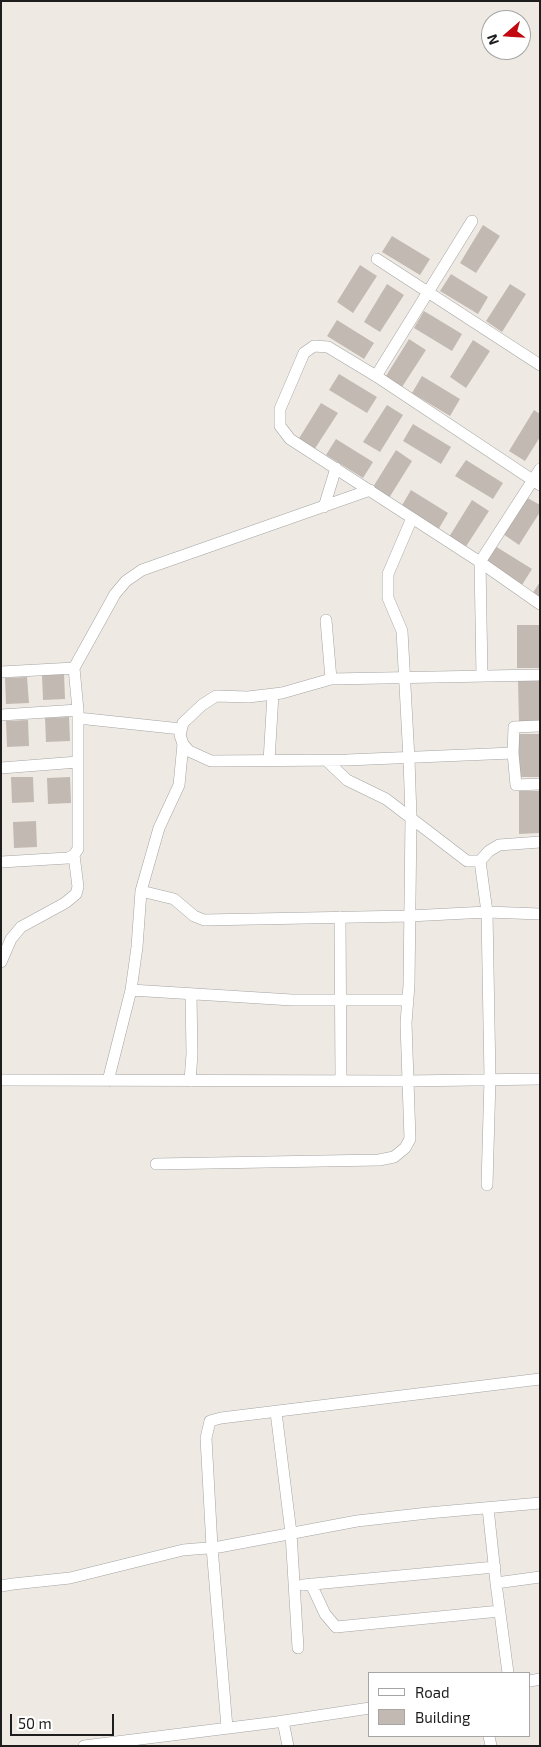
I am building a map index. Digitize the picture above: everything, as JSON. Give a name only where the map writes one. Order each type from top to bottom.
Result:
[{"type":"street","points":[[376,376],[472,221]]},
{"type":"street","points":[[377,259],[540,365]]},
{"type":"street","points":[[536,482],[376,376],[328,347],[314,346],[304,353],[280,409],[280,426],[290,439],[480,562],[540,604]]},
{"type":"street","points":[[324,507],[336,468]]},
{"type":"street","points":[[482,676],[480,562],[536,482],[540,469]]},
{"type":"street","points":[[1,862],[68,858],[74,855],[78,849],[78,714],[74,668],[114,594],[126,581],[142,570],[370,490]]},
{"type":"street","points":[[156,1164],[379,1160],[394,1157],[405,1148],[410,1139],[408,1000],[411,817],[409,759],[402,631],[388,598],[388,574],[412,518]]},
{"type":"street","points":[[326,620],[331,679]]},
{"type":"street","points":[[1,672],[74,668]]},
{"type":"street","points":[[108,1080],[131,990],[137,947],[140,891],[159,828],[180,785],[182,744],[180,735],[183,723],[202,705],[216,696],[248,697],[282,693],[331,679],[540,675]]},
{"type":"street","points":[[270,761],[273,694]]},
{"type":"street","points":[[1,715],[78,714],[181,729]]},
{"type":"street","points":[[540,726],[514,728],[516,785],[540,784]]},
{"type":"street","points":[[182,744],[189,751],[211,762],[409,759],[514,753]]},
{"type":"street","points":[[327,761],[347,780],[386,799],[468,861],[480,861],[489,851],[499,845],[540,842]]},
{"type":"street","points":[[1,768],[78,762]]},
{"type":"street","points":[[1,962],[11,939],[21,927],[65,903],[76,894],[78,887],[74,855]]},
{"type":"street","points":[[480,861],[487,912],[490,1079],[487,1185]]},
{"type":"street","points":[[140,891],[174,899],[194,916],[204,920],[340,918],[487,912],[540,914]]},
{"type":"street","points":[[340,918],[341,1081]]},
{"type":"street","points":[[131,990],[292,1000],[408,1000]]},
{"type":"street","points":[[190,1081],[192,1054],[191,994]]},
{"type":"street","points":[[1,1080],[408,1081],[540,1079]]},
{"type":"street","points":[[227,1728],[212,1548],[206,1438],[210,1421],[540,1378]]},
{"type":"street","points":[[276,1412],[291,1533],[298,1648]]},
{"type":"street","points":[[1,1586],[70,1578],[183,1550],[212,1548],[357,1522],[540,1504]]},
{"type":"street","points":[[488,1508],[508,1672]]},
{"type":"street","points":[[294,1586],[495,1567]]},
{"type":"street","points":[[496,1583],[540,1577]]},
{"type":"street","points":[[311,1584],[325,1614],[336,1627],[500,1611]]},
{"type":"street","points":[[84,1746],[150,1741],[368,1708]]},
{"type":"street","points":[[283,1721],[288,1746]]},
{"type":"building","points":[[483,225],[500,236],[476,273],[460,263]]},
{"type":"building","points":[[392,236],[430,259],[420,275],[382,252]]},
{"type":"building","points":[[360,265],[377,276],[353,313],[337,302]]},
{"type":"building","points":[[451,274],[488,297],[478,314],[440,291]]},
{"type":"building","points":[[387,284],[404,295],[380,332],[364,322]]},
{"type":"building","points":[[510,284],[526,294],[502,332],[486,321]]},
{"type":"building","points":[[424,311],[462,334],[452,351],[414,328]]},
{"type":"building","points":[[337,320],[374,343],[364,359],[327,336]]},
{"type":"building","points":[[409,339],[426,350],[402,387],[386,376]]},
{"type":"building","points":[[473,340],[490,351],[466,388],[450,377]]},
{"type":"building","points":[[339,374],[377,397],[367,413],[329,390]]},
{"type":"building","points":[[422,376],[460,399],[450,416],[412,393]]},
{"type":"building","points":[[321,403],[338,413],[314,450],[298,440]]},
{"type":"building","points":[[387,405],[403,415],[380,452],[363,442]]},
{"type":"building","points":[[534,410],[540,414],[540,437],[525,461],[509,451]]},
{"type":"building","points":[[413,424],[451,447],[441,464],[403,441]]},
{"type":"building","points":[[336,439],[373,462],[363,478],[326,455]]},
{"type":"building","points":[[396,450],[412,461],[389,498],[373,487]]},
{"type":"building","points":[[466,460],[503,483],[493,499],[455,476]]},
{"type":"building","points":[[411,490],[448,513],[438,530],[401,507]]},
{"type":"building","points":[[526,497],[540,505],[540,512],[519,545],[503,534]]},
{"type":"building","points":[[472,500],[489,511],[465,548],[449,537]]},
{"type":"building","points":[[495,546],[532,569],[522,585],[485,562]]},
{"type":"building","points":[[540,582],[540,599],[532,594]]},
{"type":"building","points":[[517,625],[539,625],[540,668],[517,668]]},
{"type":"building","points":[[64,673],[65,699],[43,700],[42,675]]},
{"type":"building","points":[[27,677],[29,703],[6,704],[5,678]]},
{"type":"building","points":[[518,680],[540,680],[540,723],[519,723]]},
{"type":"building","points":[[69,717],[70,741],[46,742],[45,718]]},
{"type":"building","points":[[28,720],[29,746],[7,747],[6,721]]},
{"type":"building","points":[[517,734],[539,734],[540,777],[518,777]]},
{"type":"building","points":[[11,777],[33,777],[34,802],[12,803]]},
{"type":"building","points":[[70,777],[71,803],[48,804],[47,778]]},
{"type":"building","points":[[519,791],[540,791],[540,833],[519,834]]},
{"type":"building","points":[[36,821],[37,847],[14,848],[13,822]]}]
